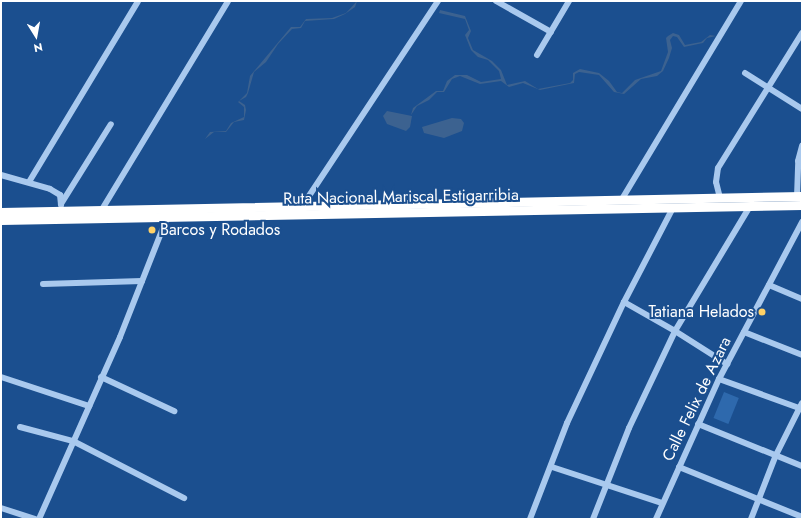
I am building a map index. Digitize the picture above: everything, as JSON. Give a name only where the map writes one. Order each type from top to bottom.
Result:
[{"type":"highway","name":"Ruta Nacional Mariscal Estigarribia","points":[[1,212],[62,208],[168,214],[303,205],[800,196]]},
{"type":"highway","name":"Ruta Nacional Mariscal Estigarribia","points":[[1,220],[168,214],[802,205]]},
{"type":"street","points":[[29,182],[138,1]]},
{"type":"street","points":[[101,210],[228,1]]},
{"type":"street","points":[[303,205],[438,1]]},
{"type":"street","points":[[496,1],[551,32]]},
{"type":"street","points":[[537,55],[569,1]]},
{"type":"street","points":[[622,199],[741,1]]},
{"type":"street","points":[[720,198],[716,182],[718,168],[802,33]]},
{"type":"street","points":[[745,73],[802,109]]},
{"type":"street","points":[[62,208],[111,124]]},
{"type":"street","points":[[800,196],[798,160],[802,146]]},
{"type":"street","points":[[1,175],[29,182],[60,195],[62,208]]},
{"type":"street","points":[[593,519],[629,428],[675,331],[750,206]]},
{"type":"street","points":[[530,519],[552,467],[567,423],[624,302],[673,208]]},
{"type":"street","points":[[40,519],[142,281],[168,214]]},
{"type":"street","name":"Calle Felix de Azara","points":[[656,519],[662,502],[719,379],[802,222]]},
{"type":"street","points":[[43,284],[142,281]]},
{"type":"street","points":[[769,285],[802,299]]},
{"type":"street","points":[[624,302],[675,331],[727,364]]},
{"type":"street","points":[[744,332],[802,355]]},
{"type":"street","points":[[1,376],[88,406]]},
{"type":"street","points":[[101,377],[174,411]]},
{"type":"street","points":[[719,379],[801,407],[776,455],[751,519]]},
{"type":"street","points":[[698,424],[802,466]]},
{"type":"street","points":[[20,427],[73,441],[184,498]]},
{"type":"street","points":[[552,467],[662,502]]},
{"type":"street","points":[[679,467],[802,517]]},
{"type":"street","points":[[1,508],[36,519]]},
{"type":"shaded area","points":[[357,1],[355,7],[345,14],[334,19],[305,21],[301,28],[292,29],[278,44],[266,62],[254,72],[246,97],[239,101],[247,93],[250,76],[291,27],[300,27],[306,19],[332,18],[346,13]]},
{"type":"shaded area","points":[[440,10],[465,16],[471,31],[468,38],[473,50],[492,61],[501,70],[507,85],[525,81],[538,89],[570,83],[573,80],[573,73],[580,69],[599,73],[609,81],[617,92],[622,93],[635,80],[661,71],[668,52],[666,38],[668,36],[673,33],[679,35],[685,45],[701,42],[710,35],[716,36],[707,38],[703,43],[684,47],[677,37],[673,36],[670,40],[672,48],[663,71],[657,76],[641,79],[624,94],[614,92],[599,75],[579,72],[575,74],[574,83],[540,90],[523,83],[509,87],[501,81],[480,84],[460,76],[452,79],[444,92],[437,92],[429,100],[417,106],[411,115],[413,108],[436,91],[443,91],[447,81],[455,75],[467,75],[481,82],[501,79],[499,71],[488,60],[478,57],[471,50],[465,35],[469,30],[465,19],[439,13]]},
{"type":"shaded area","points":[[239,101],[245,105],[246,110],[244,120],[234,122],[226,132],[214,132],[205,139],[210,132],[226,131],[231,123],[244,117],[244,107],[238,102]]},
{"type":"shaded area","points":[[387,111],[412,116],[410,127],[406,131],[387,124],[383,116]]},
{"type":"shaded area","points":[[452,118],[461,119],[464,123],[462,131],[444,138],[424,133],[422,127]]},
{"type":"shaded area","points":[[724,392],[739,398],[728,424],[714,418]]},
{"type":"place","name":"Barcos y Rodados","points":[[152,230]]},
{"type":"place","name":"Tatiana Helados","points":[[762,312]]}]
